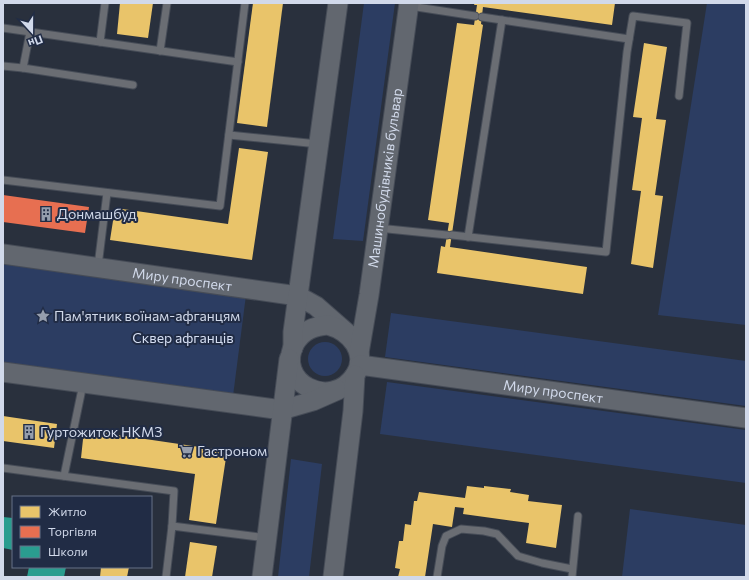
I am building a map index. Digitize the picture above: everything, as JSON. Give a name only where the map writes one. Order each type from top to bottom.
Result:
[{"type":"street","points":[[262,577],[282,410],[338,3]]},
{"type":"street","name":"Машинобудівників бульвар","points":[[333,577],[358,365],[409,4]]},
{"type":"street","name":"Миру проспект","points":[[3,254],[298,296],[316,306],[348,334]]},
{"type":"street","points":[[3,372],[282,410],[313,401],[338,390],[348,384],[358,365],[355,343],[348,334],[339,328],[328,325],[317,326],[306,330],[298,338],[291,353],[292,370],[298,380],[306,388],[317,392],[328,393],[338,390]]},
{"type":"street","name":"Миру проспект","points":[[358,365],[746,418]]},
{"type":"lane","points":[[100,42],[105,3]]},
{"type":"lane","points":[[160,51],[167,3]]},
{"type":"lane","points":[[3,180],[220,206],[245,3]]},
{"type":"lane","points":[[409,4],[478,17],[629,38]]},
{"type":"lane","points":[[378,228],[468,236],[606,252],[629,38],[633,16],[687,23],[679,96]]},
{"type":"lane","points":[[468,236],[502,20]]},
{"type":"lane","points":[[3,28],[238,62]]},
{"type":"lane","points":[[23,68],[30,32]]},
{"type":"lane","points":[[3,66],[133,85]]},
{"type":"lane","points":[[229,135],[319,144]]},
{"type":"lane","points":[[98,268],[107,193]]},
{"type":"lane","points":[[64,476],[84,383]]},
{"type":"lane","points":[[3,468],[174,491],[172,526],[166,577]]},
{"type":"lane","points":[[572,577],[578,516]]},
{"type":"lane","points":[[172,526],[267,538]]},
{"type":"lane","points":[[437,577],[442,546],[446,536],[461,530],[484,531],[497,534],[518,556],[572,569]]},
{"type":"green space","points":[[364,3],[395,3],[363,241],[333,239]]},
{"type":"green space","points":[[707,3],[746,3],[746,325],[658,315]]},
{"type":"green space","name":"Сквер афганців","points":[[3,263],[246,295],[233,396],[3,365]]},
{"type":"green space","points":[[391,313],[746,361],[746,406],[385,357]]},
{"type":"green space","points":[[325,342],[337,347],[342,359],[337,371],[325,376],[313,371],[308,359],[313,347]]},
{"type":"green space","points":[[387,382],[746,430],[746,483],[380,434]]},
{"type":"green space","points":[[291,459],[322,464],[309,577],[278,577]]},
{"type":"green space","points":[[630,509],[746,525],[746,577],[622,577]]},
{"type":"building: Житло","points":[[120,3],[153,3],[148,38],[117,34]]},
{"type":"building: Житло","points":[[253,3],[283,3],[267,127],[237,123]]},
{"type":"building: Житло","points":[[475,3],[615,3],[612,25],[483,7],[481,24],[483,25],[450,247],[587,267],[583,294],[437,273],[441,246],[445,247],[449,223],[428,220],[457,23],[474,25],[477,5],[474,5]]},
{"type":"building: Житло","points":[[644,43],[667,47],[656,119],[666,120],[655,195],[663,196],[653,268],[631,264],[641,191],[632,190],[642,118],[633,117]]},
{"type":"building: Житло","points":[[239,148],[268,152],[252,260],[110,240],[115,208],[228,224]]},
{"type":"building: Житло","name":"Гуртожиток НКМЗ","points":[[3,416],[57,424],[54,448],[3,441]]},
{"type":"building: Житло","points":[[84,430],[227,451],[216,524],[189,520],[195,474],[81,458]]},
{"type":"building: Житло","points":[[467,486],[511,489],[510,492],[529,495],[528,501],[562,505],[556,548],[526,543],[529,523],[463,514],[464,508],[455,507],[452,527],[433,524],[425,577],[398,577],[400,569],[395,568],[399,541],[403,541],[405,524],[411,525],[414,501],[417,501],[419,492],[465,498]]},
{"type":"building: Житло","points":[[190,542],[217,546],[212,577],[185,577]]},
{"type":"building: Житло","points":[[101,568],[129,568],[127,577],[100,577]]},
{"type":"building: Торгівля","name":"Донмашбуд","points":[[3,195],[89,207],[85,233],[3,222]]},
{"type":"building: Школи","points":[[3,517],[12,518],[12,550],[3,548]]},
{"type":"building: Школи","points":[[29,568],[66,568],[64,577],[27,577]]},
{"type":"place","name":"Донмашбуд","points":[[46,214]]},
{"type":"place","name":"Пам'ятник воїнам-афганцям","points":[[43,316]]},
{"type":"place","name":"Гуртожиток НКМЗ","points":[[29,432]]},
{"type":"place","name":"Гастроном","points":[[186,451]]}]
